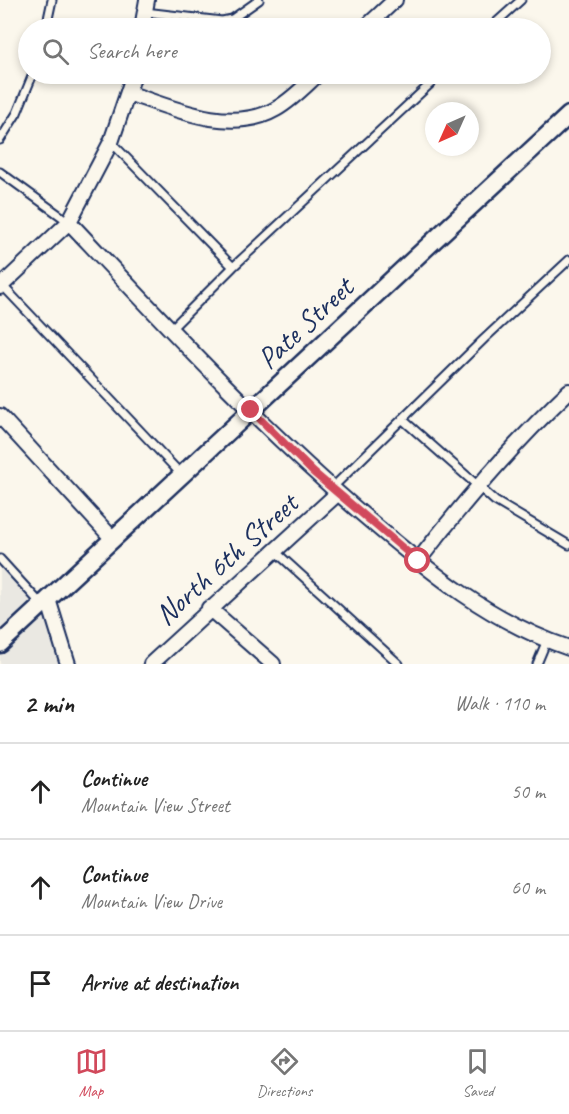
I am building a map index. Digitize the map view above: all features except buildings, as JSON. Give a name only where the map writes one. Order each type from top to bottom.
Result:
[{"type":"street","points":[[375,18],[394,0]]},
{"type":"street","points":[[1,286],[69,222],[111,142],[131,84]]},
{"type":"street","points":[[128,93],[208,117],[238,120],[275,110],[306,84]]},
{"type":"street","name":"Pate Street","points":[[0,644],[569,115]]},
{"type":"street","points":[[69,222],[170,329],[335,491],[418,561],[498,617],[569,648]]},
{"type":"street","points":[[418,561],[476,486],[522,435],[569,391]]},
{"type":"street","points":[[0,416],[112,538]]},
{"type":"street","name":"North 6th Street","points":[[150,664],[209,608],[276,552],[335,491]]},
{"type":"street","points":[[45,602],[68,664]]},
{"type":"street","points":[[209,608],[273,664]]},
{"type":"lane","points":[[48,18],[52,0]]},
{"type":"lane","points":[[232,18],[259,0]]},
{"type":"lane","points":[[501,18],[521,0]]},
{"type":"lane","points":[[146,6],[211,18]]},
{"type":"lane","points":[[0,140],[17,113],[29,84]]},
{"type":"lane","points":[[170,329],[233,267],[430,84]]},
{"type":"lane","points":[[111,142],[233,267]]},
{"type":"lane","points":[[0,172],[69,222]]},
{"type":"lane","points":[[335,491],[402,419],[569,260]]},
{"type":"lane","points":[[1,286],[181,474]]},
{"type":"lane","points":[[402,419],[495,501],[568,542]]},
{"type":"lane","points":[[276,552],[399,664]]},
{"type":"lane","points":[[0,559],[45,602]]},
{"type":"lane","points":[[537,664],[547,640]]},
{"type":"shaded area","points":[[0,559],[42,605],[68,664],[0,664]]},
{"type":"route","points":[[251,410],[313,472],[418,561]]}]
